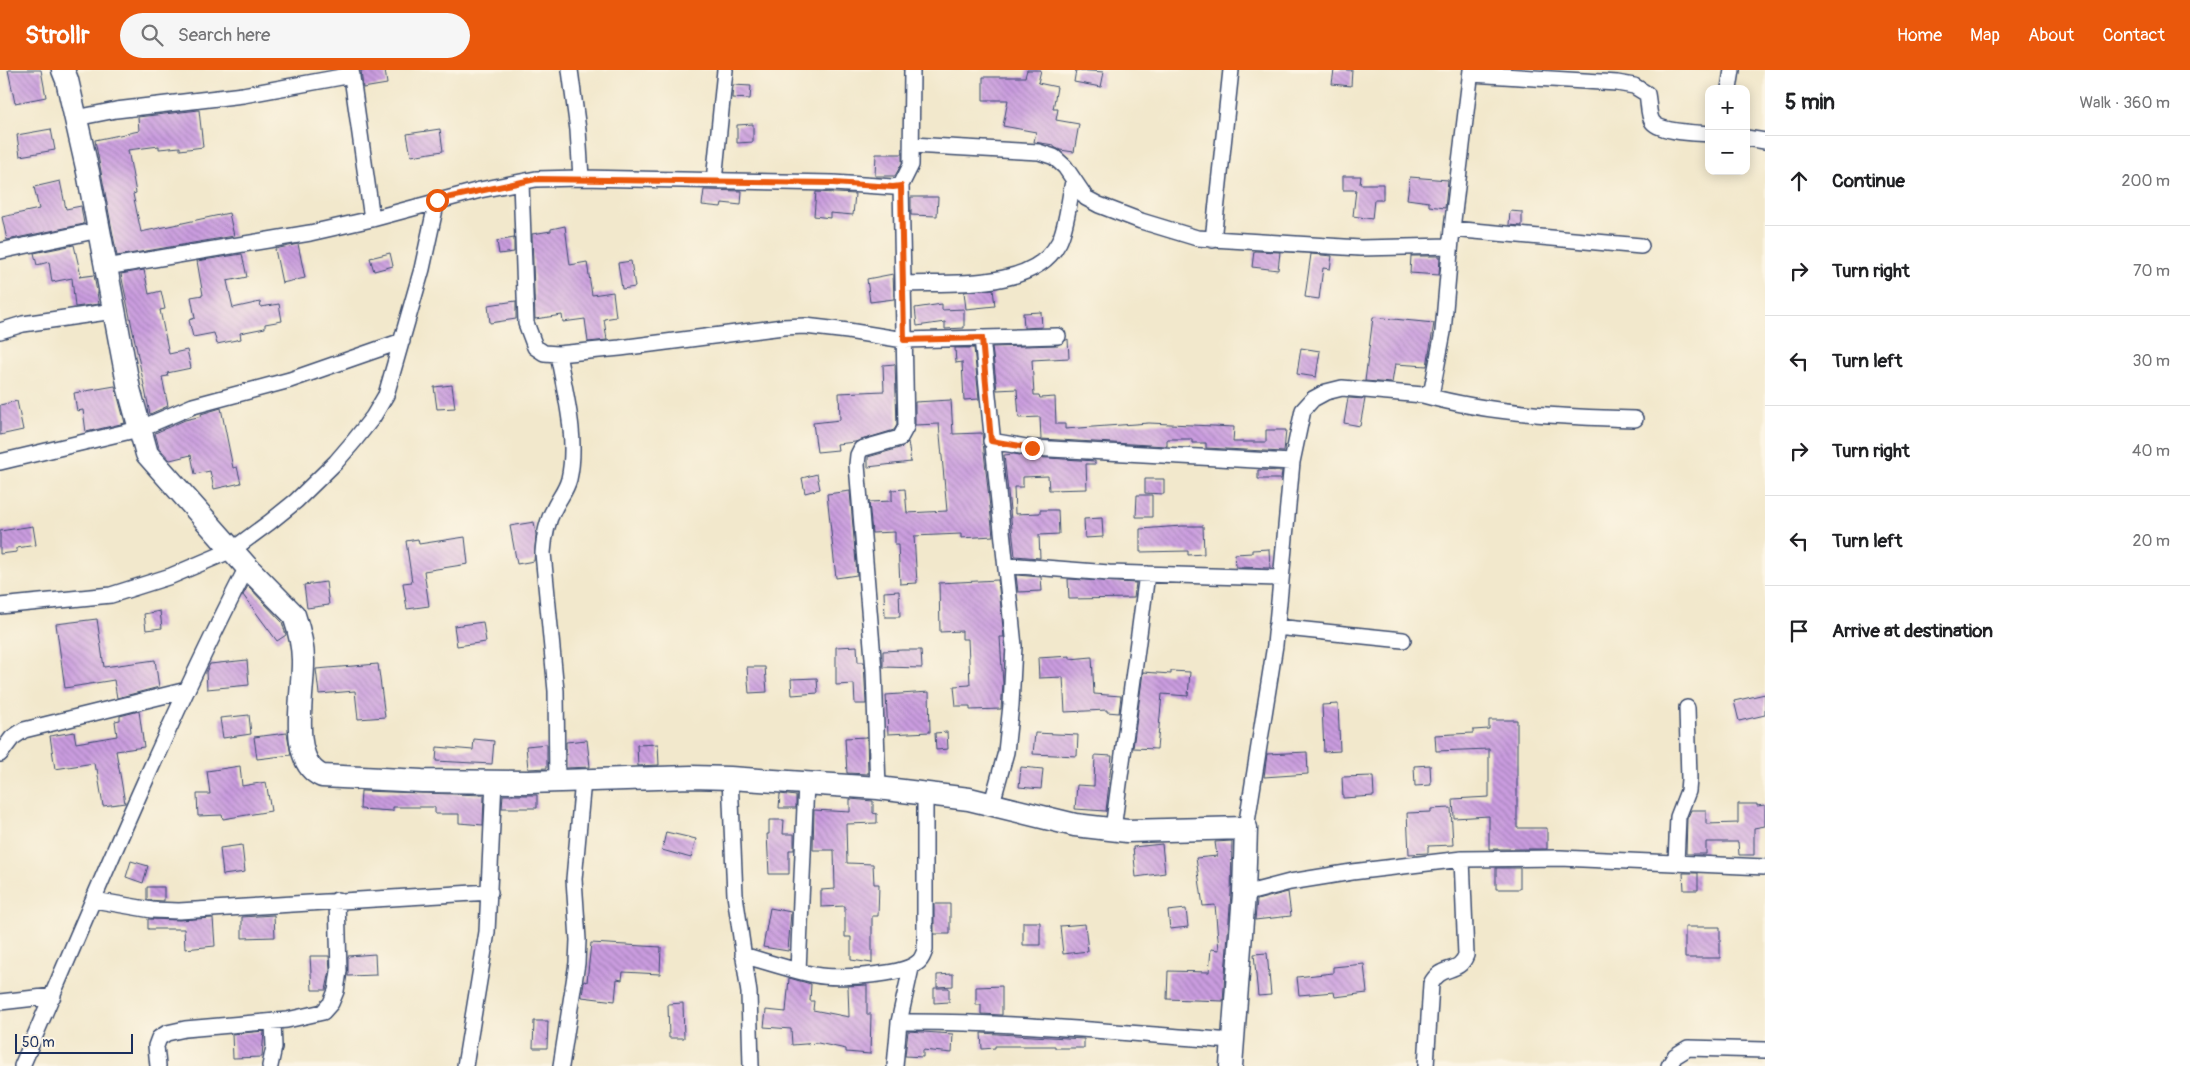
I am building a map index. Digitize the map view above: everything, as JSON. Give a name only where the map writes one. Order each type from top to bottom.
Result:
[{"type":"street","points":[[63,70],[76,118],[139,429],[147,454],[247,567],[294,615],[300,630],[304,662],[300,715],[301,738],[307,764],[313,772],[322,776],[422,781],[730,778],[878,788],[926,794],[992,803],[1075,825],[1113,829],[1136,831],[1246,828]]},
{"type":"street","points":[[570,70],[578,130],[581,178]]},
{"type":"street","points":[[714,180],[725,70]]},
{"type":"street","points":[[878,788],[874,670],[857,465],[858,454],[861,449],[893,441],[904,434],[907,415],[901,186],[911,165],[912,70]]},
{"type":"street","points":[[1212,240],[1231,70]]},
{"type":"street","points":[[1730,85],[1732,70]]},
{"type":"street","points":[[76,118],[116,110],[243,95],[351,72],[372,219]]},
{"type":"street","points":[[1423,395],[1432,390],[1435,382],[1443,332],[1450,246],[1471,72],[1634,86],[1647,94],[1652,122],[1656,126],[1705,134]]},
{"type":"street","points":[[1750,138],[1765,140]]},
{"type":"street","points":[[912,145],[1039,152],[1054,157],[1065,167],[1073,182],[1086,198],[1099,205],[1197,238],[1351,247],[1450,246]]},
{"type":"street","points":[[106,267],[283,238],[372,219],[437,200],[536,179],[714,180],[901,186]]},
{"type":"street","points":[[521,182],[526,323],[535,347],[544,353],[558,354],[805,326],[904,340],[1058,336]]},
{"type":"street","points":[[903,284],[1004,279],[1023,274],[1037,266],[1050,256],[1060,240],[1073,182]]},
{"type":"street","points":[[0,606],[110,595],[171,576],[232,550],[296,501],[336,462],[354,441],[373,417],[386,395],[402,341],[437,200]]},
{"type":"street","points":[[0,251],[99,230]]},
{"type":"street","points":[[1452,230],[1641,246]]},
{"type":"street","points":[[0,331],[23,324],[114,311]]},
{"type":"street","points":[[982,338],[991,441],[1014,646],[1006,752],[992,803]]},
{"type":"street","points":[[0,462],[139,429],[193,406],[290,380],[402,341]]},
{"type":"street","points":[[557,781],[556,691],[543,554],[544,534],[554,509],[565,494],[571,454],[570,426],[558,354]]},
{"type":"street","points":[[1231,1066],[1244,894],[1246,828],[1276,627],[1292,462],[1303,410],[1313,399],[1326,392],[1342,388],[1423,395],[1473,406],[1546,416],[1635,419]]},
{"type":"street","points":[[991,441],[1032,448],[1292,462]]},
{"type":"street","points":[[1006,565],[1147,574],[1281,578]]},
{"type":"street","points":[[22,1066],[187,690],[247,567]]},
{"type":"street","points":[[1113,829],[1147,574]]},
{"type":"street","points":[[1276,627],[1403,640]]},
{"type":"street","points":[[0,754],[12,738],[24,730],[187,690]]},
{"type":"street","points":[[1676,863],[1678,816],[1688,791],[1689,779],[1686,708]]},
{"type":"street","points":[[730,778],[735,896],[748,993],[751,1066]]},
{"type":"street","points":[[561,1066],[577,963],[578,940],[574,879],[583,780]]},
{"type":"street","points":[[465,1066],[488,932],[494,781]]},
{"type":"street","points":[[798,971],[806,783]]},
{"type":"street","points":[[744,955],[816,976],[836,977],[866,975],[911,968],[920,962],[925,950],[926,794]]},
{"type":"street","points":[[1244,894],[1290,882],[1352,872],[1462,859],[1560,858],[1765,867]]},
{"type":"street","points":[[1426,1066],[1431,984],[1440,972],[1458,968],[1463,963],[1466,955],[1462,859]]},
{"type":"street","points":[[94,900],[152,910],[179,910],[490,892]]},
{"type":"street","points":[[158,1066],[156,1046],[159,1038],[167,1033],[185,1029],[310,1017],[323,1012],[330,1004],[336,991],[338,971],[337,900]]},
{"type":"street","points":[[895,1066],[899,1022],[911,968]]},
{"type":"street","points":[[0,1002],[53,996]]},
{"type":"street","points":[[270,1066],[274,1047],[273,1021]]},
{"type":"street","points":[[899,1022],[954,1021],[1007,1024],[1233,1042]]},
{"type":"street","points":[[1669,1066],[1675,1056],[1688,1048],[1765,1050]]},
{"type":"building","points":[[8,70],[41,70],[46,97],[15,103]]},
{"type":"building","points":[[361,70],[385,70],[387,84],[363,88]]},
{"type":"building","points":[[1027,70],[1041,70],[1038,83],[1057,87],[1053,109],[1058,109],[1056,120],[1079,124],[1074,152],[1060,150],[1054,147],[1054,145],[1034,142],[1036,132],[1003,126],[1008,100],[983,100],[983,77],[1025,77]]},
{"type":"building","points":[[1076,70],[1104,72],[1101,87],[1074,82]]},
{"type":"building","points":[[1334,70],[1352,70],[1351,86],[1332,84]]},
{"type":"building","points":[[733,85],[751,86],[750,99],[732,98]]},
{"type":"building","points":[[199,110],[203,147],[180,150],[180,147],[159,149],[159,146],[128,150],[136,193],[133,194],[141,232],[229,213],[234,236],[117,256],[95,140],[139,131],[138,117]]},
{"type":"building","points":[[753,124],[753,142],[737,143],[737,125]]},
{"type":"building","points":[[51,129],[55,150],[20,156],[17,135]]},
{"type":"building","points":[[440,129],[443,151],[411,156],[407,134]]},
{"type":"building","points":[[876,154],[902,154],[902,163],[895,176],[875,176]]},
{"type":"building","points":[[1343,176],[1361,176],[1360,184],[1383,184],[1383,200],[1374,200],[1372,219],[1353,216],[1356,190],[1343,190]]},
{"type":"building","points":[[1410,177],[1448,180],[1445,208],[1429,206],[1429,202],[1407,199]]},
{"type":"building","points":[[60,181],[66,209],[81,206],[84,224],[7,240],[2,217],[39,209],[34,187]]},
{"type":"building","points":[[704,190],[742,191],[741,205],[722,203],[721,207],[702,205]]},
{"type":"building","points":[[816,192],[855,194],[853,215],[830,213],[830,218],[814,216]]},
{"type":"building","points":[[911,197],[938,197],[937,216],[911,215]]},
{"type":"building","points":[[1510,211],[1522,212],[1522,226],[1509,225]]},
{"type":"building","points":[[565,226],[570,265],[587,262],[592,295],[613,292],[616,317],[604,319],[607,340],[588,342],[585,319],[563,322],[562,315],[535,319],[532,234],[551,231],[551,229]]},
{"type":"building","points":[[514,238],[514,252],[499,254],[497,241]]},
{"type":"building","points":[[298,244],[305,278],[282,283],[275,249]]},
{"type":"building","points":[[74,245],[81,276],[79,277],[94,275],[99,304],[75,307],[72,278],[52,282],[49,262],[37,265],[34,253]]},
{"type":"building","points":[[1254,251],[1280,252],[1278,270],[1252,267]]},
{"type":"building","points":[[390,253],[393,266],[374,271],[370,258]]},
{"type":"building","points":[[242,254],[247,277],[227,281],[233,308],[260,302],[261,307],[279,304],[282,321],[265,324],[265,328],[240,333],[241,339],[217,344],[214,333],[193,337],[189,320],[195,318],[191,297],[203,295],[197,261]]},
{"type":"building","points":[[1311,254],[1332,256],[1330,269],[1323,268],[1319,299],[1305,297]]},
{"type":"building","points":[[1411,256],[1440,256],[1439,275],[1410,273]]},
{"type":"building","points":[[631,261],[635,287],[622,289],[618,263]]},
{"type":"building","points":[[144,270],[149,294],[161,291],[165,309],[160,310],[169,354],[187,350],[191,368],[167,373],[168,376],[162,377],[168,406],[150,414],[121,274]]},
{"type":"building","points":[[893,274],[894,299],[870,302],[867,279]]},
{"type":"building","points":[[993,289],[995,306],[966,309],[964,292]]},
{"type":"building","points":[[516,301],[516,319],[490,323],[488,305]]},
{"type":"building","points":[[942,304],[942,310],[964,309],[964,328],[945,329],[945,322],[917,326],[915,308]]},
{"type":"building","points":[[1041,312],[1042,327],[1024,328],[1023,313]]},
{"type":"building","points":[[1373,317],[1434,323],[1427,366],[1395,364],[1392,383],[1365,381]]},
{"type":"building","points":[[1068,339],[1069,358],[1032,360],[1034,395],[1039,395],[1040,398],[1055,397],[1056,424],[1065,424],[1065,429],[1149,423],[1234,427],[1233,442],[1266,442],[1266,430],[1286,430],[1284,452],[1206,448],[1206,443],[1192,443],[1192,439],[1167,439],[1167,446],[1041,439],[1040,417],[1019,418],[1017,389],[997,390],[992,347],[1058,345]]},
{"type":"building","points":[[955,348],[974,348],[979,399],[964,400],[962,362],[956,363]]},
{"type":"building","points":[[1301,348],[1320,351],[1316,377],[1297,374]]},
{"type":"building","points":[[895,364],[897,425],[894,430],[855,442],[837,444],[838,450],[817,452],[813,423],[840,420],[839,393],[884,391],[883,365]]},
{"type":"building","points":[[452,385],[455,408],[437,409],[434,387]]},
{"type":"building","points":[[115,386],[125,423],[86,432],[83,410],[77,411],[74,393]]},
{"type":"building","points":[[1348,398],[1365,399],[1360,426],[1344,423]]},
{"type":"building","points":[[951,400],[953,434],[982,433],[993,536],[961,538],[961,534],[914,536],[917,583],[900,584],[898,545],[895,545],[895,532],[872,533],[869,502],[892,501],[892,490],[905,489],[907,513],[947,511],[939,424],[915,425],[915,402]]},
{"type":"building","points":[[17,401],[23,430],[0,435],[0,405]]},
{"type":"building","points":[[221,408],[233,468],[237,467],[241,483],[214,489],[210,471],[195,474],[191,455],[170,460],[159,448],[155,433],[185,420],[202,416],[201,414]]},
{"type":"building","points":[[908,442],[911,462],[868,467],[868,457],[903,447]]},
{"type":"building","points":[[1014,454],[1095,461],[1095,464],[1086,464],[1087,489],[1049,490],[1048,476],[1023,477],[1023,487],[1014,487],[1015,514],[1040,513],[1040,510],[1058,510],[1059,534],[1039,535],[1040,558],[1015,556],[1004,455]]},
{"type":"building","points":[[1258,470],[1282,471],[1281,479],[1258,479]]},
{"type":"building","points":[[817,474],[820,489],[805,493],[802,478]]},
{"type":"building","points":[[1145,479],[1164,479],[1164,494],[1145,493]]},
{"type":"building","points":[[850,491],[857,575],[836,578],[827,494]]},
{"type":"building","points":[[1137,495],[1152,495],[1152,517],[1136,517]]},
{"type":"building","points":[[1102,518],[1103,537],[1085,538],[1084,519]]},
{"type":"building","points":[[534,522],[536,535],[534,561],[517,564],[510,526]]},
{"type":"building","points":[[33,526],[36,545],[17,548],[17,552],[0,554],[0,531]]},
{"type":"building","points":[[1203,526],[1204,554],[1188,555],[1188,551],[1140,552],[1140,529]]},
{"type":"building","points":[[465,537],[468,564],[424,571],[429,606],[407,609],[403,583],[412,582],[406,541],[418,539],[419,544]]},
{"type":"building","points":[[1269,549],[1270,568],[1236,567],[1235,554]]},
{"type":"building","points":[[1016,575],[1041,577],[1042,591],[1018,592]]},
{"type":"building","points":[[1068,579],[1136,583],[1134,598],[1069,599]]},
{"type":"building","points":[[998,580],[1004,637],[1000,637],[1003,684],[1001,709],[970,710],[970,706],[956,706],[954,686],[970,685],[968,639],[962,639],[962,631],[940,632],[939,583]]},
{"type":"building","points":[[326,582],[329,605],[307,608],[304,585]]},
{"type":"building","points":[[248,586],[282,622],[286,635],[277,641],[243,595]]},
{"type":"building","points":[[899,591],[900,617],[885,617],[884,592]]},
{"type":"building","points":[[160,611],[162,628],[146,630],[144,614]]},
{"type":"building","points":[[97,619],[104,667],[155,660],[159,687],[117,698],[114,680],[65,688],[56,624]]},
{"type":"building","points":[[483,622],[486,642],[457,646],[454,626]]},
{"type":"building","points":[[857,646],[858,662],[864,662],[866,704],[855,704],[854,684],[836,685],[836,647]]},
{"type":"building","points":[[921,650],[922,668],[883,667],[883,651]]},
{"type":"building","points":[[1070,656],[1070,659],[1092,657],[1094,694],[1121,696],[1119,713],[1107,712],[1107,710],[1065,712],[1063,677],[1039,678],[1038,658]]},
{"type":"building","points":[[247,660],[249,685],[207,689],[206,672],[210,664]]},
{"type":"building","points":[[378,664],[385,717],[358,719],[355,691],[319,694],[316,669]]},
{"type":"building","points":[[747,667],[765,667],[767,692],[749,693]]},
{"type":"building","points":[[1171,671],[1190,672],[1188,696],[1162,694],[1157,749],[1133,748],[1143,672],[1171,674]]},
{"type":"building","points":[[817,678],[818,693],[792,695],[791,679]]},
{"type":"building","points":[[929,692],[930,732],[888,734],[886,695]]},
{"type":"building","points":[[1765,694],[1765,715],[1739,721],[1734,701]]},
{"type":"building","points":[[1338,704],[1340,751],[1324,752],[1322,705]]},
{"type":"building","points":[[139,711],[144,747],[116,751],[125,803],[103,806],[97,769],[95,769],[94,763],[55,769],[50,736],[74,732],[76,743],[117,736],[115,721],[120,720],[120,716]]},
{"type":"building","points":[[249,715],[251,734],[223,738],[220,718]]},
{"type":"building","points":[[1489,720],[1517,720],[1517,828],[1547,828],[1547,849],[1489,849],[1489,816],[1454,818],[1453,799],[1489,797],[1489,749],[1436,751],[1435,735],[1473,733],[1473,730],[1489,729]]},
{"type":"building","points":[[947,732],[948,749],[936,750],[935,733]]},
{"type":"building","points":[[287,733],[291,755],[257,759],[254,737]]},
{"type":"building","points":[[1035,733],[1078,735],[1077,756],[1033,754]]},
{"type":"building","points":[[867,737],[868,774],[847,773],[845,738]]},
{"type":"building","points":[[474,739],[494,741],[492,764],[436,761],[437,747],[473,750]]},
{"type":"building","points":[[587,740],[590,767],[566,768],[566,742]]},
{"type":"building","points":[[547,744],[547,768],[528,769],[526,746]]},
{"type":"building","points":[[658,744],[659,765],[638,766],[637,745]]},
{"type":"building","points":[[1307,752],[1308,774],[1264,777],[1267,754]]},
{"type":"building","points":[[1095,755],[1112,756],[1106,811],[1075,809],[1077,785],[1094,786]]},
{"type":"building","points":[[1430,765],[1431,785],[1415,786],[1414,766]]},
{"type":"building","points":[[240,766],[242,786],[266,782],[271,811],[223,819],[222,815],[198,816],[197,794],[210,794],[207,771]]},
{"type":"building","points":[[1021,767],[1043,769],[1041,789],[1019,787]]},
{"type":"building","points":[[1373,776],[1374,796],[1343,798],[1342,777]]},
{"type":"building","points":[[361,791],[484,795],[483,825],[459,823],[459,814],[435,814],[435,807],[393,807],[393,811],[360,809]]},
{"type":"building","points":[[780,794],[796,796],[796,808],[779,808]]},
{"type":"building","points":[[503,795],[537,795],[537,808],[502,808]]},
{"type":"building","points":[[850,799],[873,801],[873,813],[877,814],[877,823],[846,824],[847,863],[873,864],[874,884],[879,884],[878,916],[872,916],[872,963],[851,960],[851,937],[845,937],[845,906],[821,907],[821,890],[835,889],[834,850],[813,850],[814,810],[850,812]]},
{"type":"building","points":[[1738,804],[1765,805],[1765,826],[1754,828],[1754,855],[1739,855],[1738,842],[1706,842],[1706,854],[1686,854],[1687,819],[1691,810],[1706,810],[1706,824],[1738,823]]},
{"type":"building","points":[[1451,808],[1453,845],[1428,846],[1428,853],[1409,854],[1407,813],[1431,812],[1431,809]]},
{"type":"building","points":[[769,820],[784,820],[783,834],[794,834],[794,850],[789,850],[789,874],[769,874],[767,834],[769,834]]},
{"type":"building","points":[[666,832],[696,839],[691,858],[662,850]]},
{"type":"building","points":[[1232,841],[1231,893],[1223,1001],[1167,999],[1168,971],[1209,972],[1211,949],[1219,950],[1215,905],[1203,906],[1196,858],[1217,856],[1215,842]]},
{"type":"building","points":[[1162,844],[1165,873],[1136,877],[1133,847]]},
{"type":"building","points":[[242,845],[245,872],[223,875],[220,848]]},
{"type":"building","points":[[131,861],[148,866],[143,883],[126,877]]},
{"type":"building","points":[[1496,868],[1520,868],[1520,889],[1496,889]]},
{"type":"building","points":[[1683,873],[1698,873],[1698,890],[1684,890]]},
{"type":"building","points":[[147,887],[164,887],[164,901],[147,900]]},
{"type":"building","points":[[1288,892],[1291,916],[1255,920],[1257,900]]},
{"type":"building","points":[[934,904],[950,904],[950,934],[934,934]]},
{"type":"building","points":[[770,908],[791,912],[788,951],[763,947]]},
{"type":"building","points":[[1186,909],[1188,927],[1170,929],[1168,911]]},
{"type":"building","points":[[274,915],[275,937],[242,938],[242,917]]},
{"type":"building","points":[[213,918],[215,946],[185,949],[184,929],[148,929],[148,919]]},
{"type":"building","points":[[1023,922],[1040,922],[1040,945],[1023,945]]},
{"type":"building","points":[[1085,924],[1088,951],[1063,954],[1060,926]]},
{"type":"building","points":[[1685,927],[1720,927],[1720,958],[1685,958]]},
{"type":"building","points":[[591,943],[661,947],[660,974],[623,972],[622,980],[617,979],[615,1001],[582,997],[584,981],[587,982]]},
{"type":"building","points":[[1267,953],[1271,995],[1258,996],[1254,954]]},
{"type":"building","points":[[375,954],[376,975],[348,976],[348,956]]},
{"type":"building","points":[[310,956],[329,956],[330,970],[326,990],[312,990]]},
{"type":"building","points":[[1364,964],[1367,993],[1335,997],[1334,992],[1299,995],[1297,977],[1333,973],[1333,967]]},
{"type":"building","points":[[953,974],[953,986],[937,987],[937,975]]},
{"type":"building","points":[[789,978],[811,984],[810,1001],[814,1001],[813,1010],[849,1017],[848,986],[867,985],[867,1014],[871,1014],[870,1054],[846,1052],[846,1049],[818,1043],[792,1045],[791,1029],[764,1027],[766,1010],[786,1012]]},
{"type":"building","points":[[1002,986],[1002,1015],[981,1014],[981,1005],[976,1005],[976,987]]},
{"type":"building","points":[[934,988],[949,988],[949,1002],[934,1003]]},
{"type":"building","points":[[683,1003],[684,1038],[669,1038],[668,1004]]},
{"type":"building","points":[[534,1021],[548,1021],[547,1048],[533,1048]]},
{"type":"building","points":[[264,1031],[262,1057],[233,1058],[232,1034]]},
{"type":"building","points":[[908,1031],[953,1034],[952,1053],[923,1050],[923,1057],[905,1056]]},
{"type":"building","points":[[981,1033],[1084,1039],[1084,1048],[995,1046],[995,1048],[982,1049]]},
{"type":"route","points":[[437,200],[536,179],[714,180],[901,186],[904,340],[982,338],[991,441],[1032,448]]}]
